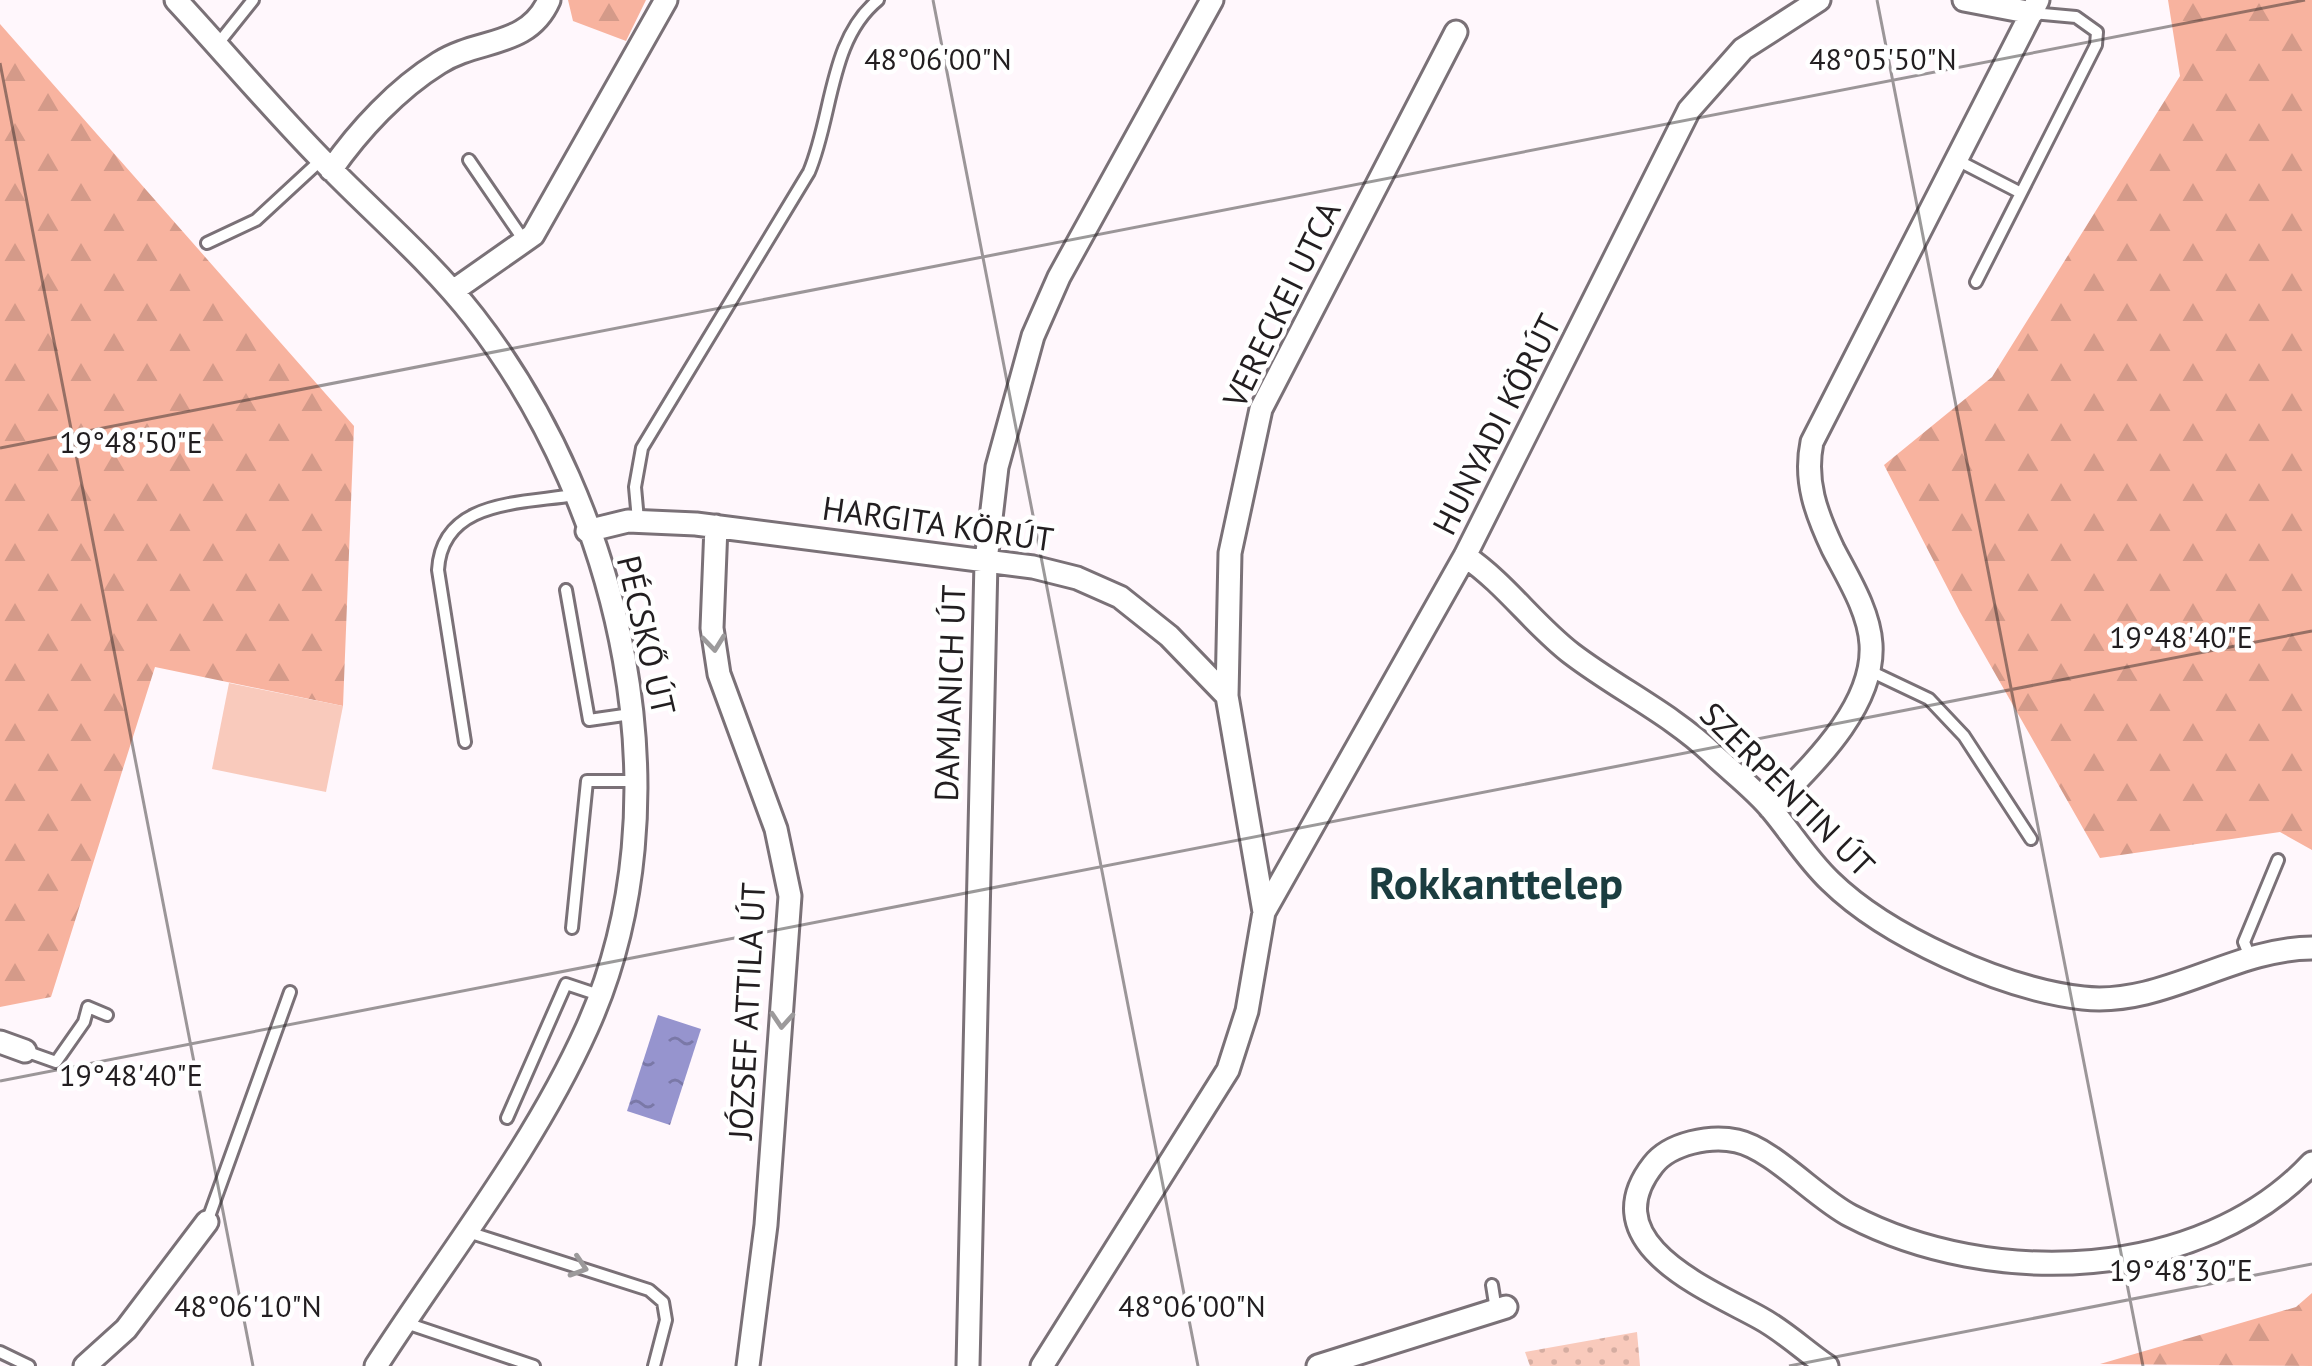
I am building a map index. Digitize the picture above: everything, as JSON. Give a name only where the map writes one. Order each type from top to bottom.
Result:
[{"type":"street","name":"PÉCSKŐ ÚT","points":[[176,0],[326,165],[453,291],[509,366],[575,494],[634,714],[639,781],[627,889],[599,995],[547,1109],[376,1366]]},
{"type":"street","points":[[326,165],[433,67],[530,29],[549,0]]},
{"type":"street","points":[[453,291],[525,242],[556,202],[666,0]]},
{"type":"street","name":"DAMJANICH ÚT","points":[[968,1366],[986,561],[1001,446],[1033,336],[1059,277],[1212,0]]},
{"type":"street","name":"HUNYADI KÖRÚT","points":[[1264,912],[1465,556],[1689,110],[1743,49],[1819,0]]},
{"type":"street","points":[[1771,808],[1852,710],[1870,671],[1864,613],[1823,529],[1807,466],[1829,406],[2035,7],[1964,0]]},
{"type":"street","name":"VERECKEI UTCA","points":[[1227,696],[1230,553],[1261,409],[1456,32]]},
{"type":"street","name":"HARGITA KÖRÚT","points":[[587,531],[638,520],[716,526],[986,561],[1077,578],[1120,597],[1169,637],[1227,696]]},
{"type":"street","name":"JÓZSEF ATTILA ÚT","points":[[716,526],[712,628],[719,674],[776,829],[790,896],[768,1206],[748,1366]]},
{"type":"street","name":"SZERPENTIN ÚT","points":[[1465,556],[1499,580],[1560,644],[1684,729],[1771,808],[1817,868],[1876,920],[1963,961],[2050,991],[2102,999],[2182,982],[2251,957],[2312,948]]},
{"type":"street","points":[[1042,1366],[1228,1070],[1247,1011],[1264,912],[1227,696]]},
{"type":"street","points":[[0,1042],[25,1051]]},
{"type":"street","points":[[1827,1366],[1769,1323],[1657,1258],[1644,1233],[1640,1200],[1648,1170],[1662,1155],[1698,1142],[1740,1142],[1811,1192],[1873,1226],[1934,1246],[2023,1261],[2123,1256],[2204,1238],[2252,1214],[2312,1163]]},
{"type":"street","points":[[85,1366],[126,1329],[207,1222]]},
{"type":"street","points":[[1318,1366],[1501,1309]]},
{"type":"lane","points":[[218,45],[253,0]]},
{"type":"lane","points":[[638,520],[634,487],[642,448],[809,172],[828,123],[850,28],[878,0]]},
{"type":"lane","points":[[1976,282],[2096,45],[2097,32],[2076,17],[2035,7]]},
{"type":"lane","points":[[1955,159],[2021,193]]},
{"type":"lane","points":[[469,160],[525,242]]},
{"type":"lane","points":[[207,242],[256,220],[326,165]]},
{"type":"lane","points":[[465,742],[438,569],[439,546],[449,528],[467,515],[575,494]]},
{"type":"lane","points":[[566,590],[589,720],[634,714]]},
{"type":"lane","points":[[1870,671],[1929,699],[1964,736],[2031,839]]},
{"type":"lane","points":[[572,928],[587,781],[639,781]]},
{"type":"lane","points":[[2251,957],[2245,942],[2278,860]]},
{"type":"lane","points":[[507,1118],[566,984],[599,995]]},
{"type":"lane","points":[[207,1222],[290,992]]},
{"type":"lane","points":[[25,1051],[56,1062],[84,1022],[88,1007],[107,1015]]},
{"type":"lane","points":[[467,1232],[649,1290],[663,1302],[666,1320],[654,1366]]},
{"type":"lane","points":[[1492,1285],[1501,1309]]},
{"type":"lane","points":[[404,1323],[534,1366]]},
{"type":"lane","points":[[0,1352],[29,1366]]},
{"type":"green space","points":[[568,0],[646,0],[626,41],[573,21]]},
{"type":"green space","points":[[2168,0],[2312,0],[2312,850],[2280,832],[2100,858],[1960,612],[1884,465],[1992,377],[2180,76]]},
{"type":"green space","points":[[0,24],[354,426],[343,706],[155,667],[51,997],[0,1007]]},
{"type":"green space","points":[[2312,1293],[2312,1366],[2100,1364],[2296,1307]]},
{"type":"shaded area","points":[[229,683],[343,706],[326,792],[212,769]]},
{"type":"shaded area","points":[[1637,1332],[1640,1366],[1530,1366],[1525,1352]]},
{"type":"water","points":[[658,1015],[701,1029],[670,1125],[627,1111]]},
{"type":"district","name":"Rokkanttelep","points":[[1496,882]]}]
